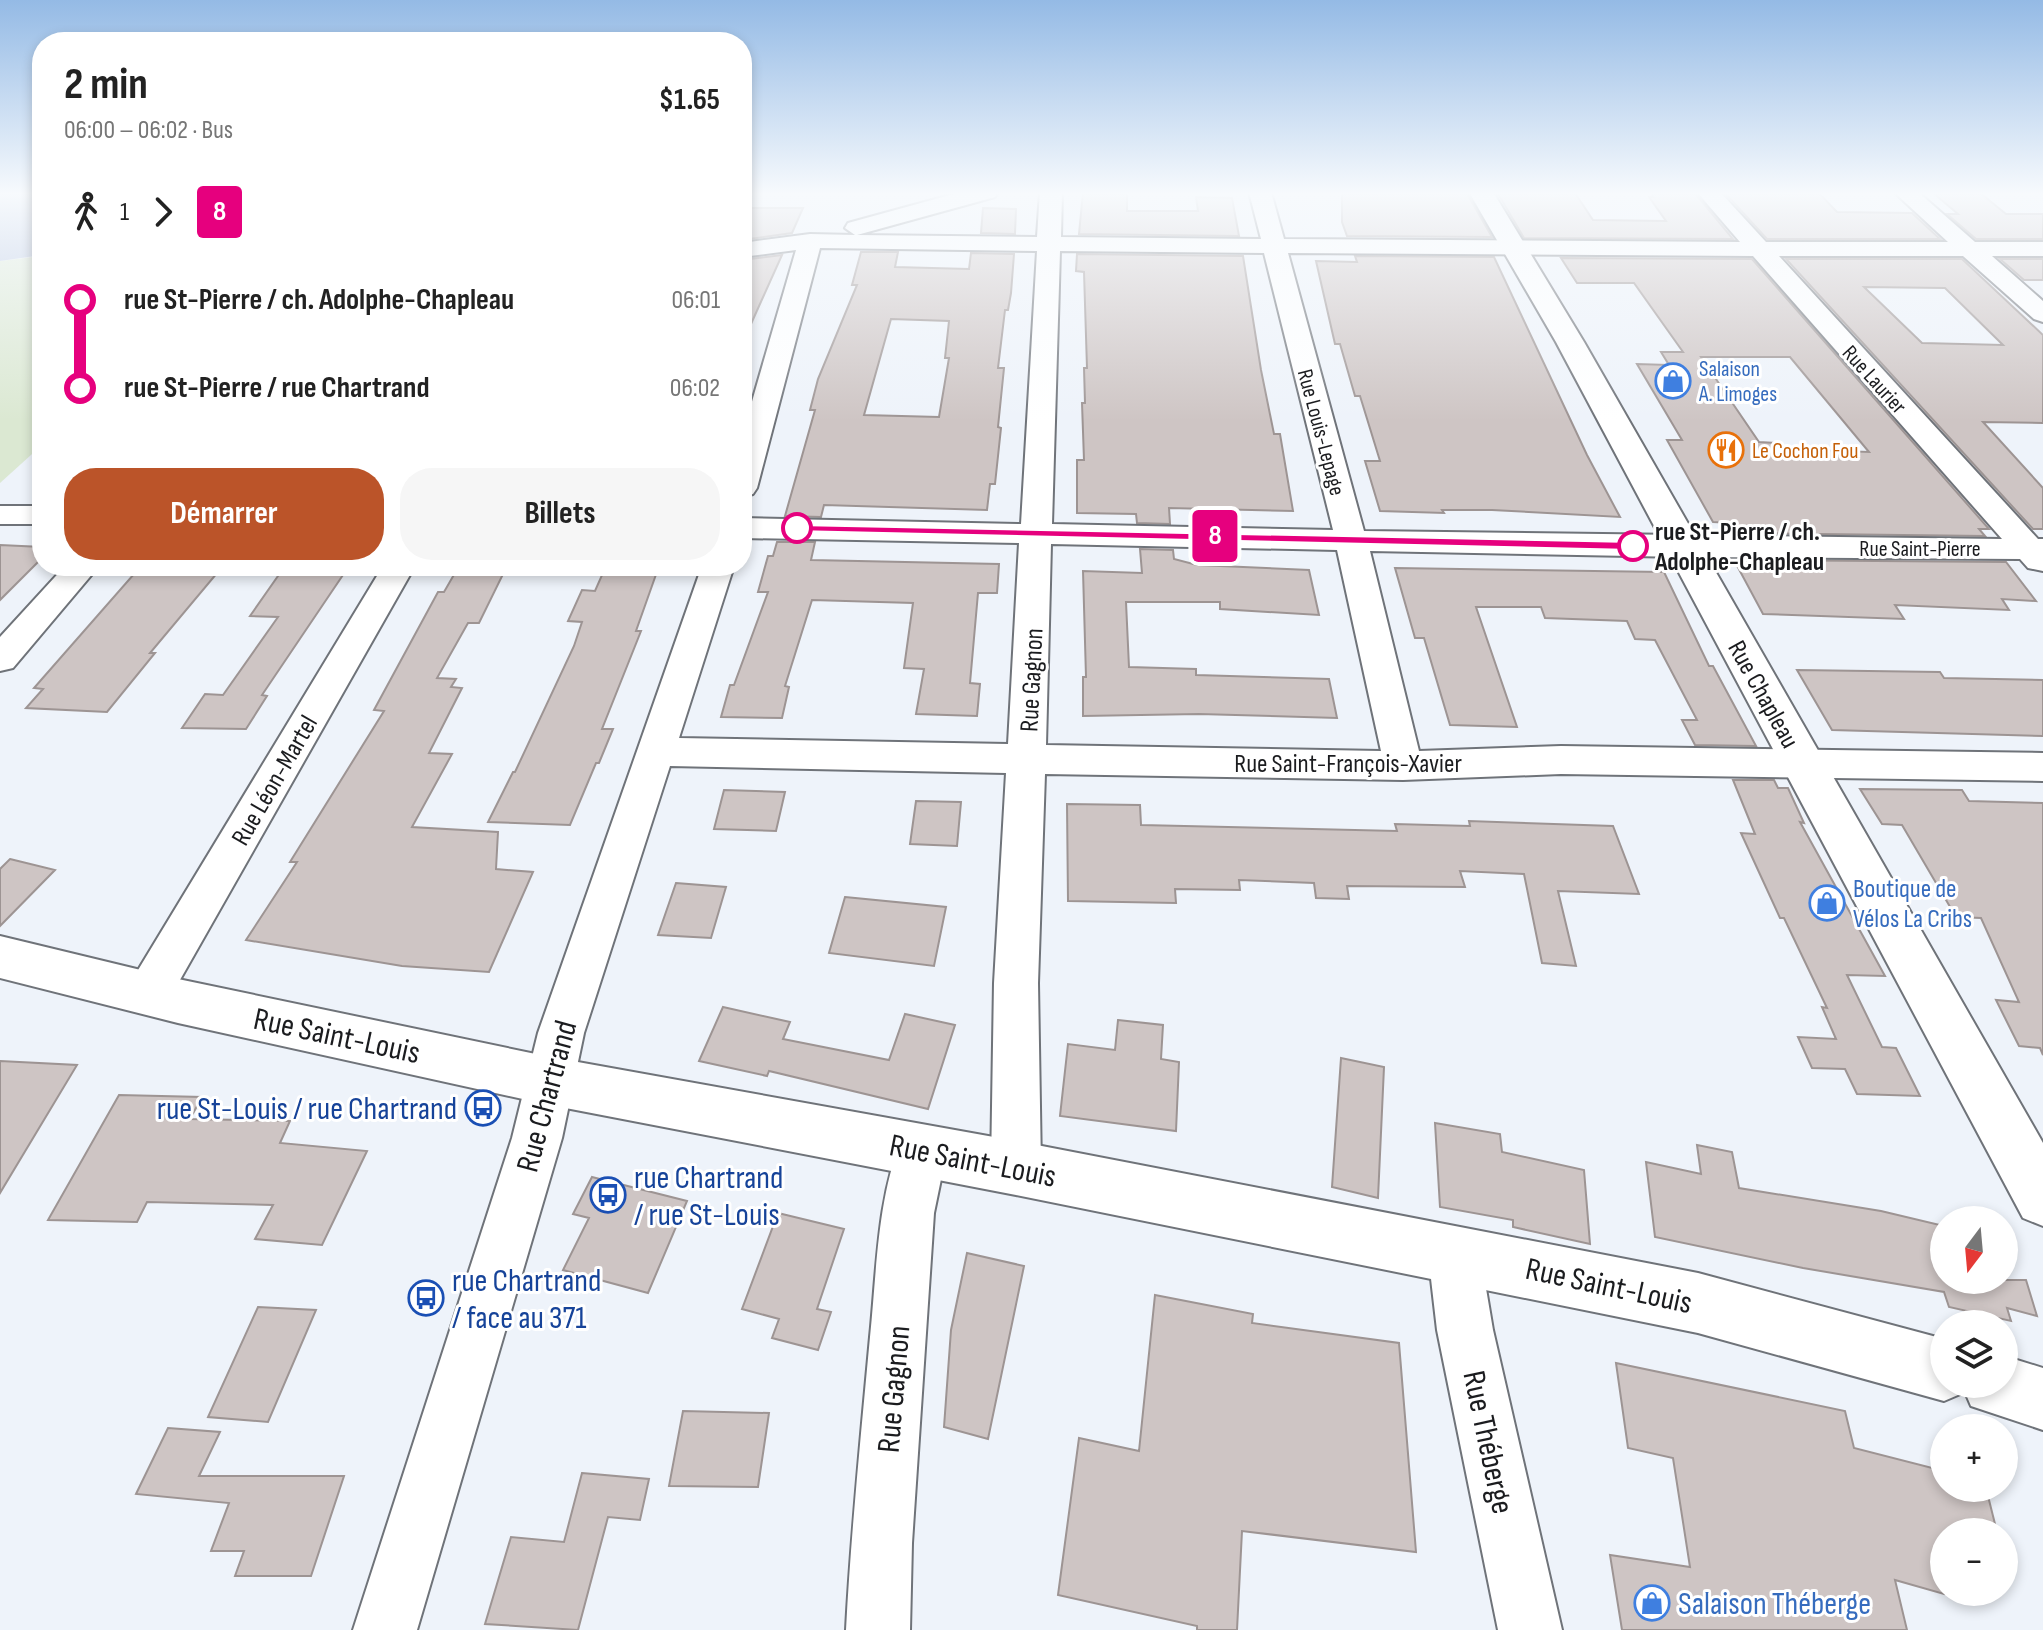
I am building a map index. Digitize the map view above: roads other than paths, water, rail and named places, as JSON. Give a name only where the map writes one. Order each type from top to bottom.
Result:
[{"type":"main road","name":"Rue Chapleau","points":[[1525,268],[1570,342],[2043,1198]]},
{"type":"main road","name":"Rue Saint-Louis","points":[[0,957],[148,994],[550,1081],[1016,1168],[1698,1303],[1930,1366]]},
{"type":"main road","points":[[2018,1392],[2043,1399]]},
{"type":"street","points":[[752,452],[803,268]]},
{"type":"street","name":"Rue Gagnon","points":[[1016,1168],[1016,983],[1049,268]]},
{"type":"street","name":"Rue Louis-Lepage","points":[[1279,268],[1351,540],[1403,766]]},
{"type":"street","name":"Rue Laurier","points":[[1775,268],[2039,554]]},
{"type":"street","points":[[1991,268],[2043,314]]},
{"type":"street","points":[[0,515],[32,515]]},
{"type":"street","name":"Rue Saint-Pierre","points":[[752,528],[2039,554]]},
{"type":"street","points":[[0,659],[74,576]]},
{"type":"street","name":"Rue Léon-Martel","points":[[148,994],[393,576]]},
{"type":"street","name":"Rue Chartrand","points":[[385,1630],[537,1138],[561,1033],[715,576]]},
{"type":"street","name":"Rue Saint-François-Xavier","points":[[653,752],[1403,766],[1561,760],[2043,767]]},
{"type":"street","name":"Rue Gagnon","points":[[878,1630],[881,1543],[908,1213],[922,1150]]},
{"type":"street","name":"Rue Théberge","points":[[1454,1253],[1465,1330],[1530,1630]]},
{"type":"place","name":"Salaison A. Limoges","points":[[1673,381]]},
{"type":"place","name":"Le Cochon Fou","points":[[1726,450]]},
{"type":"place","name":"rue St-Pierre / ch. Adolphe-Chapleau","points":[[1633,546]]},
{"type":"place","name":"Boutique de Vélos La Cribs","points":[[1827,903]]},
{"type":"place","name":"rue St-Louis / rue Chartrand","points":[[483,1108]]},
{"type":"place","name":"rue Chartrand / rue St-Louis","points":[[608,1195]]},
{"type":"place","name":"rue Chartrand / face au 371","points":[[426,1298]]},
{"type":"place","name":"Salaison Théberge","points":[[1652,1603]]}]
